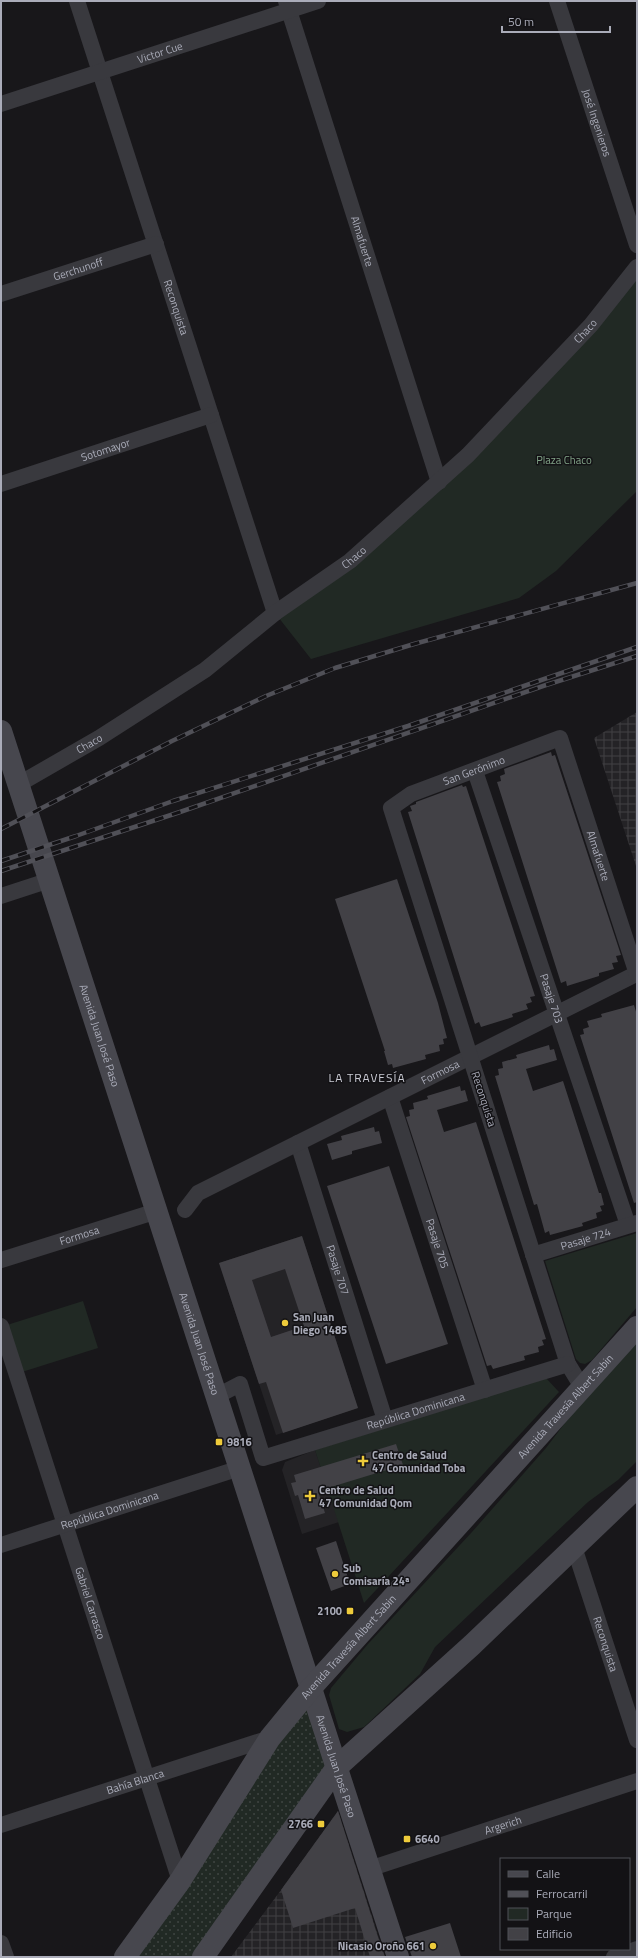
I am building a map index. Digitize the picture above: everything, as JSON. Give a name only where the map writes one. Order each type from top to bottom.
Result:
[{"type":"main road","name":"Avenida Juan José Paso","points":[[1,731],[398,1957]]},
{"type":"main road","name":"Avenida Travesía Albert Sabin","points":[[125,1957],[180,1881],[270,1738],[311,1688],[637,1327]]},
{"type":"main road","points":[[203,1957],[337,1767],[472,1645],[637,1487]]},
{"type":"street","name":"Reconquista","points":[[77,1],[275,613]]},
{"type":"street","name":"Victor Cue","points":[[1,104],[287,6],[318,1]]},
{"type":"street","name":"José Ingenieros","points":[[557,1],[637,245]]},
{"type":"street","name":"Almafuerte","points":[[287,6],[438,482]]},
{"type":"street","name":"Gerchunoff","points":[[1,294],[156,244]]},
{"type":"street","name":"Chaco","points":[[19,784],[99,738],[205,670],[275,613],[350,560],[468,455],[591,326],[637,267]]},
{"type":"street","name":"Sotomayor","points":[[1,484],[211,415]]},
{"type":"street","name":"Almafuerte","points":[[560,738],[637,974]]},
{"type":"street","name":"San Gerónimo","points":[[391,808],[410,794],[560,738]]},
{"type":"street","name":"Pasaje 703","points":[[475,771],[556,1013],[632,1224]]},
{"type":"street","name":"Reconquista","points":[[391,808],[568,1364],[582,1387]]},
{"type":"street","points":[[1,896],[50,880]]},
{"type":"street","name":"Formosa","points":[[185,1210],[198,1193],[556,1013],[637,974]]},
{"type":"street","name":"Pasaje 705","points":[[390,1097],[485,1390]]},
{"type":"street","name":"Pasaje 707","points":[[298,1143],[385,1420]]},
{"type":"street","name":"Formosa","points":[[1,1260],[157,1211]]},
{"type":"street","name":"Pasaje 724","points":[[534,1255],[632,1224]]},
{"type":"street","name":"Gabriel Carrasco","points":[[1,1326],[180,1881]]},
{"type":"street","name":"República Dominicana","points":[[217,1396],[240,1384],[263,1458],[568,1364]]},
{"type":"street","name":"República Dominicana","points":[[1,1545],[240,1468]]},
{"type":"street","name":"Reconquista","points":[[574,1547],[637,1740]]},
{"type":"street","name":"Bahía Blanca","points":[[1,1826],[270,1738]]},
{"type":"street","name":"Argerich","points":[[369,1869],[637,1781]]},
{"type":"street","points":[[1,1943],[6,1957]]},
{"type":"street","points":[[614,1957],[637,1949]]},
{"type":"shaded area","points":[[637,712],[637,869],[594,738]]},
{"type":"shaded area","name":"San Juan Diego 1485","points":[[302,1236],[358,1408],[276,1435],[219,1263]]},
{"type":"shaded area","name":"Centro de Salud 47 Comunidad Qom","points":[[315,1450],[339,1522],[302,1534],[282,1470],[285,1462]]},
{"type":"shaded area","points":[[338,1811],[385,1957],[231,1957],[281,1890]]},
{"type":"green space","name":"Plaza Chaco","points":[[637,267],[637,491],[556,571],[519,598],[311,659],[275,613],[439,482]]},
{"type":"green space","points":[[637,1233],[637,1307],[592,1360],[585,1364],[580,1363],[576,1359],[545,1261]]},
{"type":"green space","points":[[83,1301],[98,1348],[22,1372],[7,1325]]},
{"type":"green space","points":[[637,1343],[637,1461],[618,1480],[588,1502],[435,1647],[420,1674],[364,1727],[347,1732],[339,1729],[329,1695],[331,1688],[368,1644],[472,1532],[546,1448],[574,1411]]},
{"type":"green space","points":[[546,1378],[559,1392],[364,1603],[315,1450]]},
{"type":"green space","points":[[311,1688],[337,1767],[203,1957],[125,1957]]},
{"type":"building","points":[[551,752],[552,756],[555,755],[621,955],[616,956],[618,962],[612,963],[614,969],[599,973],[599,976],[567,986],[566,981],[561,983],[497,782],[501,781],[500,776],[505,774],[504,769]]},
{"type":"building","points":[[462,785],[463,787],[466,786],[535,996],[530,997],[532,1002],[526,1004],[528,1009],[512,1014],[513,1017],[481,1027],[479,1022],[475,1024],[408,812],[412,811],[410,806],[416,804],[416,802]]},
{"type":"building","points":[[397,879],[438,1003],[447,1038],[443,1039],[444,1044],[439,1045],[440,1051],[425,1055],[426,1059],[393,1068],[392,1064],[388,1065],[385,1051],[335,899]]},
{"type":"building","points":[[634,1005],[637,1015],[637,1202],[634,1203],[580,1035],[584,1034],[583,1029],[589,1027],[587,1021],[602,1017],[601,1014]]},
{"type":"building","points":[[549,1045],[550,1050],[554,1049],[557,1060],[526,1069],[533,1091],[563,1081],[604,1205],[600,1206],[602,1211],[596,1213],[597,1218],[582,1223],[583,1226],[550,1235],[549,1231],[545,1233],[537,1204],[534,1205],[495,1076],[499,1075],[498,1069],[503,1068],[502,1062],[517,1058],[516,1055]]},
{"type":"building","points":[[460,1086],[461,1091],[465,1090],[468,1101],[437,1110],[444,1132],[476,1122],[546,1339],[542,1340],[544,1345],[538,1347],[539,1352],[524,1356],[525,1360],[493,1369],[491,1365],[487,1366],[406,1117],[410,1116],[409,1110],[414,1109],[413,1103],[428,1099],[427,1096]]},
{"type":"building","points":[[374,1127],[375,1132],[379,1131],[382,1143],[352,1151],[352,1154],[332,1160],[327,1144],[342,1140],[341,1136]]},
{"type":"building","points":[[389,1166],[448,1344],[386,1364],[327,1186]]},
{"type":"building","name":"San Juan Diego 1485","points":[[302,1236],[358,1408],[283,1433],[266,1382],[259,1384],[219,1263]],"holes":[[[285,1269],[304,1326],[271,1337],[252,1280]]]},
{"type":"building","points":[[396,1444],[403,1465],[318,1491],[325,1513],[305,1519],[298,1495],[295,1496],[291,1483],[296,1482],[294,1475]]},
{"type":"building","points":[[336,1541],[350,1584],[331,1591],[316,1548]]},
{"type":"building","points":[[338,1811],[385,1957],[370,1957],[355,1908],[293,1928],[281,1890]]},
{"type":"building","name":"Nicasio Oroño 661","points":[[450,1923],[461,1957],[412,1957],[405,1937]]},
{"type":"railway","points":[[1,829],[172,741],[266,696],[335,668],[414,644],[637,583]]},
{"type":"railway","points":[[1,861],[173,801],[408,726],[637,647]]},
{"type":"railway","points":[[1,871],[180,812],[546,685],[637,656]]},
{"type":"place","name":"San Juan Diego 1485","points":[[285,1323]]},
{"type":"place","name":"9816","points":[[219,1442]]},
{"type":"place","name":"Centro de Salud 47 Comunidad Toba","points":[[363,1461]]},
{"type":"place","name":"Centro de Salud 47 Comunidad Qom","points":[[310,1496]]},
{"type":"place","name":"Sub Comisaría 24ª","points":[[335,1574]]},
{"type":"place","name":"2100","points":[[350,1611]]},
{"type":"place","name":"2766","points":[[321,1824]]},
{"type":"place","name":"6640","points":[[407,1839]]},
{"type":"place","name":"Nicasio Oroño 661","points":[[433,1946]]},
{"type":"district","name":"LA TRAVESÍA","points":[[367,1078]]}]
